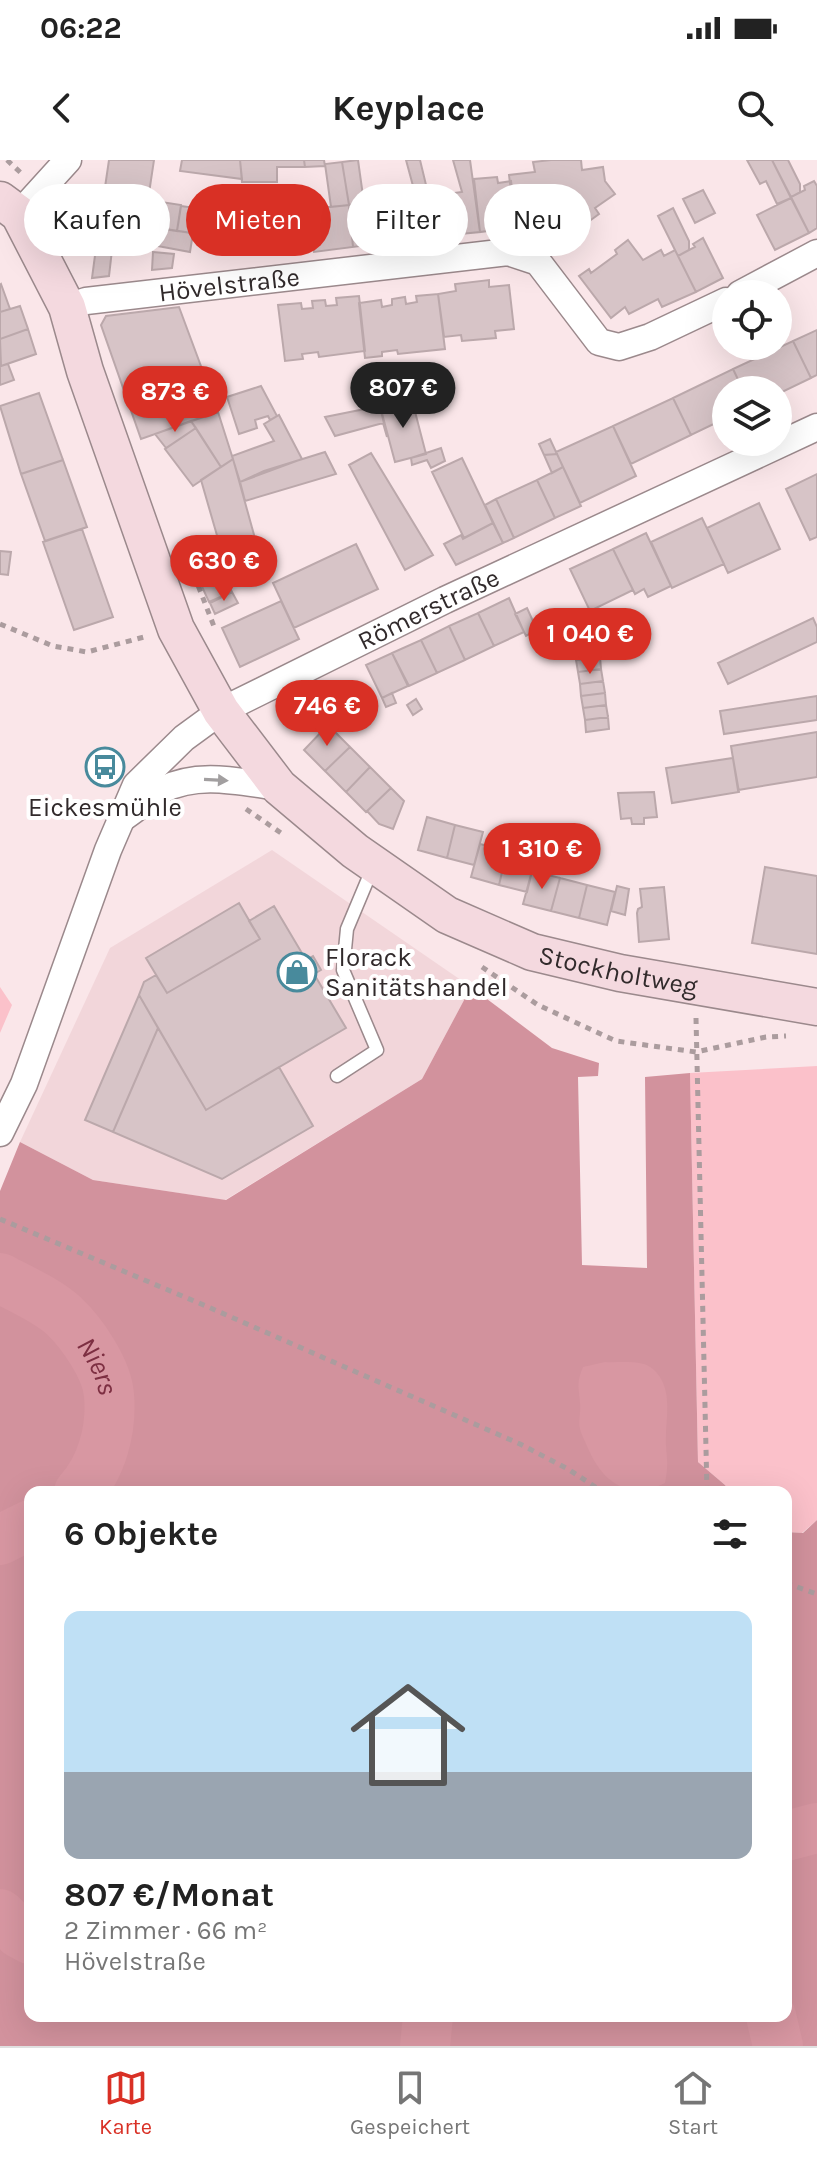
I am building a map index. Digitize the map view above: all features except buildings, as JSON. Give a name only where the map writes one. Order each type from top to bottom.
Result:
[{"type":"main road","name":"Stockholtweg","points":[[10,207],[67,307],[85,371],[176,629],[221,711],[279,787],[374,864],[447,915],[532,952],[620,973],[817,1007]]},
{"type":"street","points":[[10,207],[68,160]]},
{"type":"street","name":"Hövelstraße","points":[[67,307],[86,301],[508,252],[538,262],[599,342],[619,347],[650,337],[712,308]]},
{"type":"street","points":[[766,280],[817,253]]},
{"type":"street","name":"Römerstraße","points":[[0,1133],[24,1084],[136,785],[184,738],[221,711],[445,600],[817,427]]},
{"type":"street","points":[[121,819],[162,791],[189,779],[218,779],[279,787]]},
{"type":"lane","points":[[337,1076],[377,1050],[343,970],[347,929],[374,864]]},
{"type":"path","points":[[0,624],[53,646],[87,652],[176,629]]},
{"type":"path","points":[[695,985],[707,1486]]},
{"type":"path","points":[[0,1219],[520,1444],[594,1486]]},
{"type":"path","points":[[792,1585],[817,1594]]},
{"type":"shaded area","points":[[272,850],[471,987],[422,1079],[225,1200],[93,1180],[20,1142],[110,948]]},
{"type":"shaded area","points":[[0,987],[12,1005],[0,1033]]},
{"type":"shaded area","points":[[471,987],[552,1048],[599,1063],[598,1076],[578,1077],[582,1265],[647,1268],[645,1077],[690,1073],[698,1462],[726,1486],[24,1486],[24,2022],[792,2022],[792,1532],[803,1533],[817,1520],[817,2046],[0,2046],[0,1191],[20,1142],[93,1180],[226,1200],[422,1079]]},
{"type":"shaded area","points":[[817,1066],[817,1520],[802,1533],[792,1532],[792,1486],[726,1486],[698,1462],[690,1073]]},
{"type":"shaded area","points":[[605,1362],[630,1362],[648,1366],[659,1376],[666,1391],[667,1408],[665,1483],[657,1486],[620,1486],[600,1470],[579,1423],[579,1381],[583,1367]]},
{"type":"waterway","name":"Niers","points":[[0,1278],[42,1300],[64,1316],[86,1342],[104,1374],[110,1408],[107,1434],[94,1471],[84,1486]]},
{"type":"waterway","name":"Niers","points":[[0,1540],[24,1528]]},
{"type":"waterway","name":"Niers","points":[[792,1834],[817,1828]]},
{"type":"waterway","name":"Niers","points":[[0,1914],[24,1936]]},
{"type":"waterway","name":"Niers","points":[[425,2046],[427,2022]]},
{"type":"waterway","name":"Niers","points":[[772,2022],[778,2046]]},
{"type":"place","name":"Eickesmühle","points":[[105,767]]},
{"type":"place","name":"Florack Sanitätshandel","points":[[297,972]]}]
